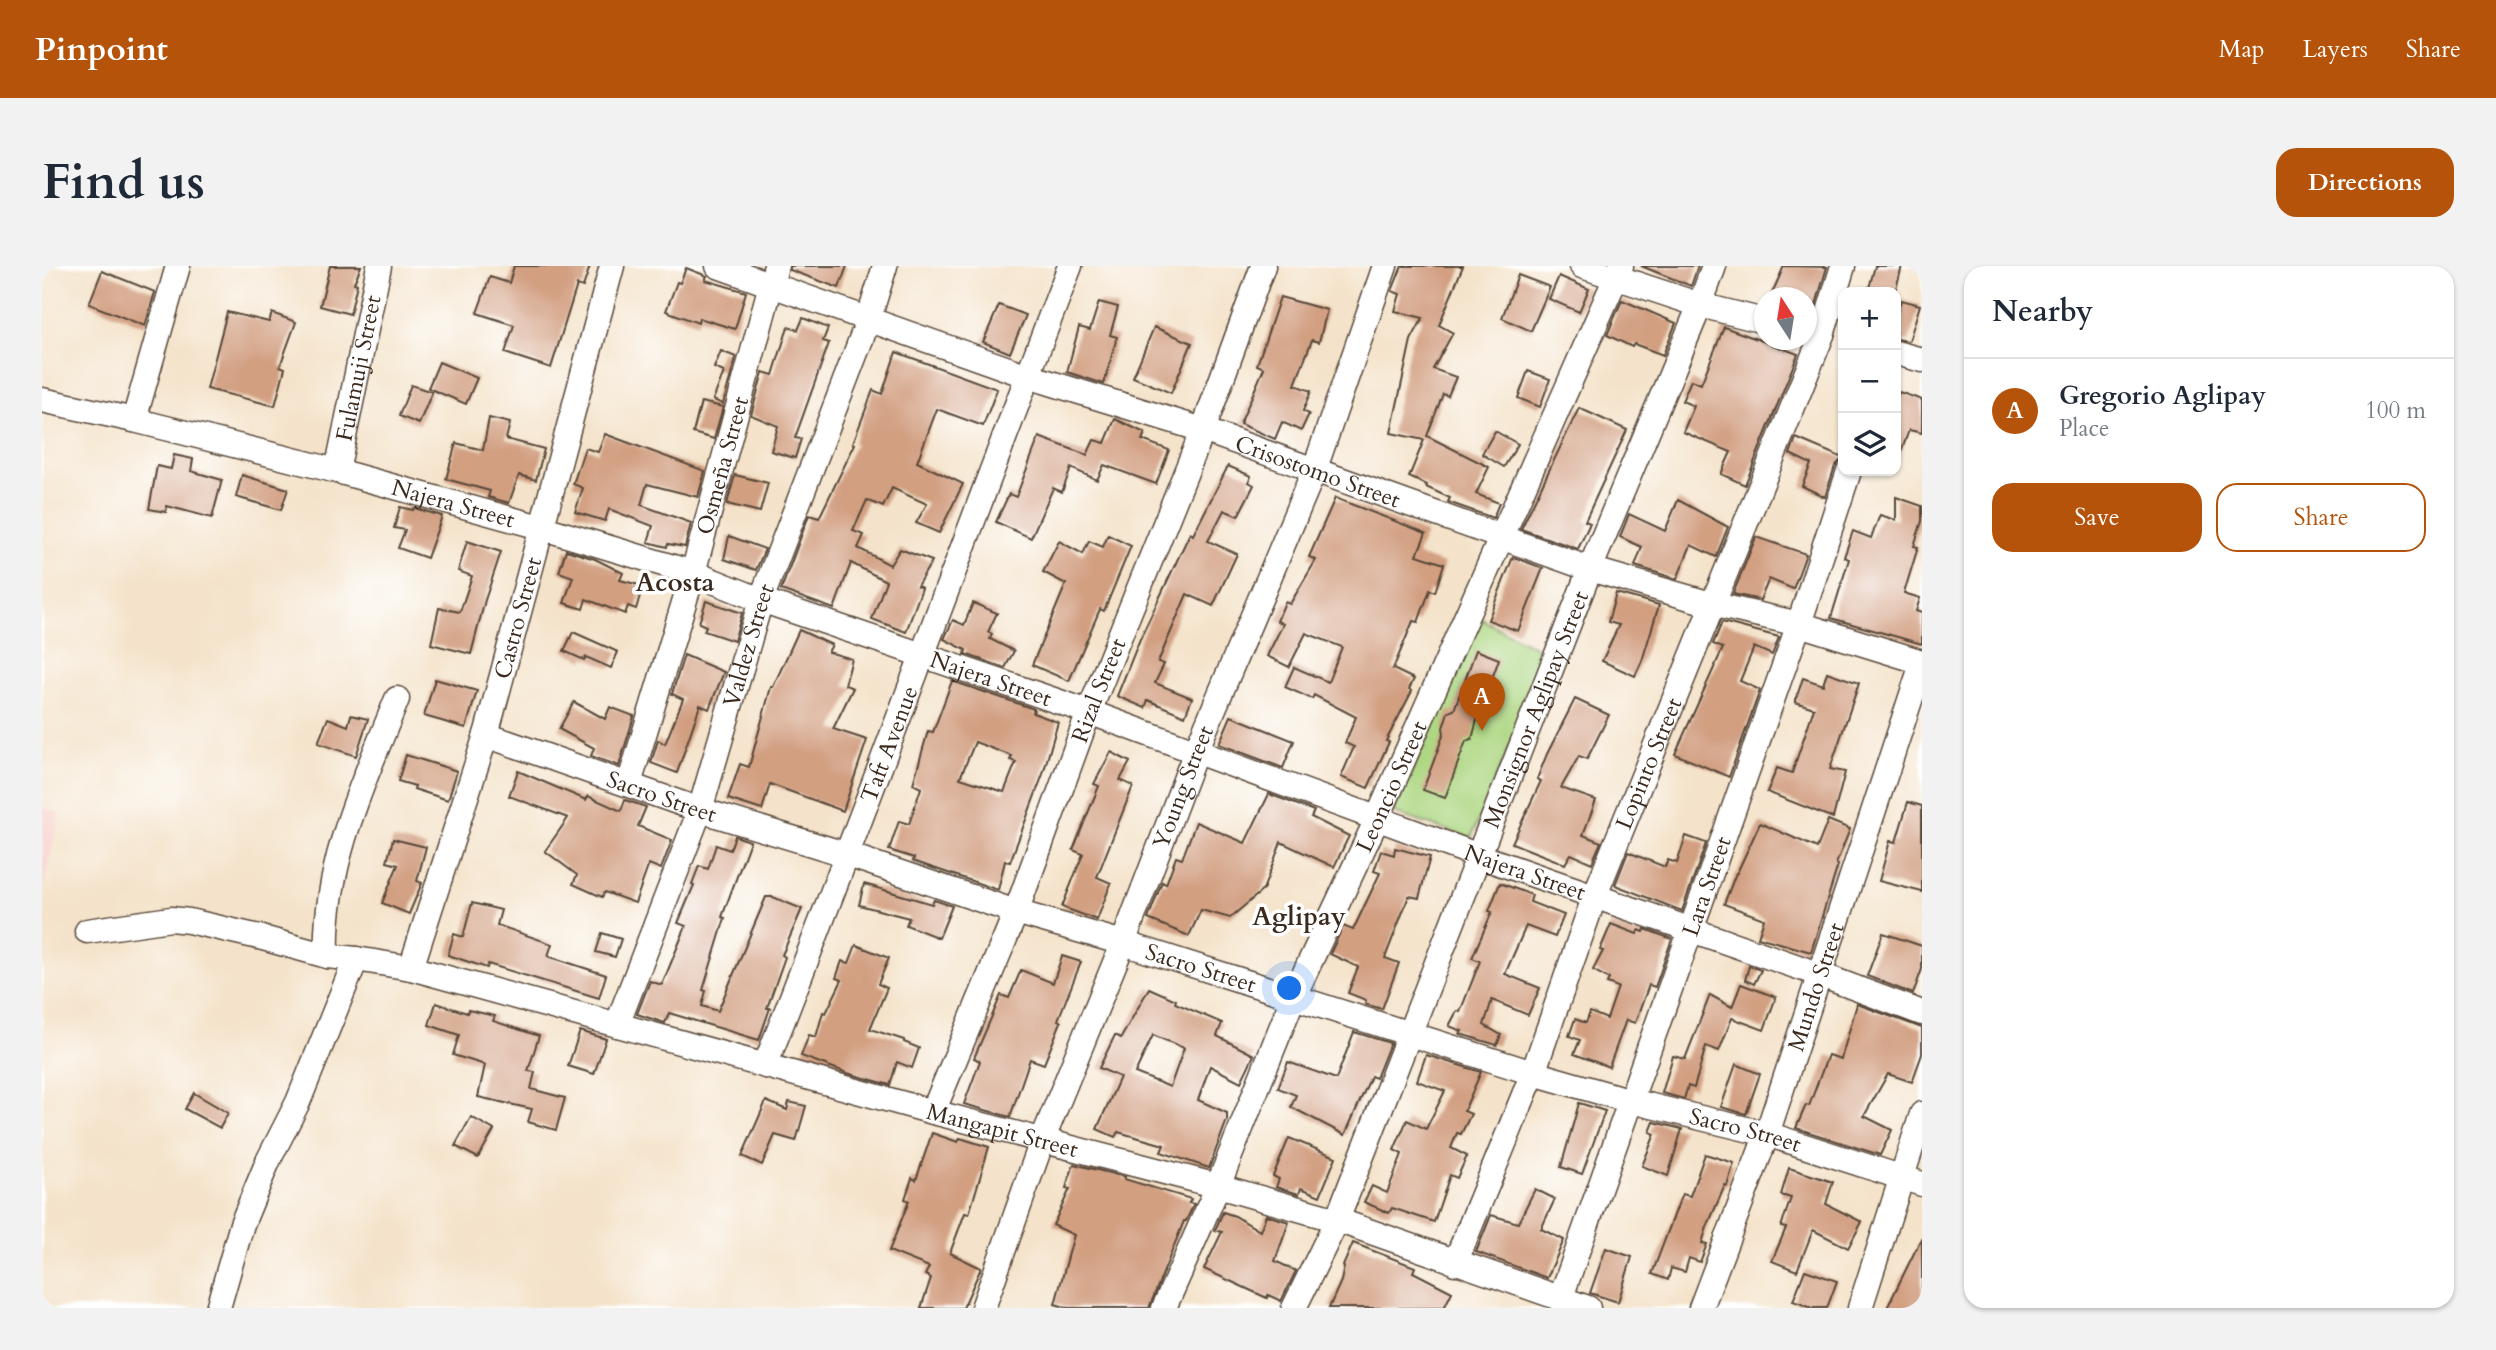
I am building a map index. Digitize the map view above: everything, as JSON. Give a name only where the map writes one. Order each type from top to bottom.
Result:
[{"type":"street","points":[[134,420],[178,266]]},
{"type":"street","name":"Fulamuji Street","points":[[337,471],[379,266]]},
{"type":"street","name":"Castro Street","points":[[411,968],[486,735],[612,266]]},
{"type":"street","name":"Crisostomo Street","points":[[718,266],[773,276],[868,321],[1028,376],[1203,429],[1590,569],[1711,604],[1799,624],[1922,663]]},
{"type":"street","name":"Valdez Street","points":[[617,1025],[700,810],[761,600],[868,321],[885,266]]},
{"type":"street","name":"Taft Avenue","points":[[765,1066],[848,855],[921,654],[1070,266]]},
{"type":"street","name":"Rizal Street","points":[[933,1112],[1016,912],[1089,712],[1203,429],[1263,266]]},
{"type":"street","name":"Young Street","points":[[983,1308],[1042,1141],[1124,943],[1196,751],[1314,471],[1385,266]]},
{"type":"street","points":[[1582,266],[1619,272],[1700,305],[1754,318]]},
{"type":"street","name":"Monsignor Aglipay Street","points":[[1294,1308],[1337,1220],[1590,569],[1714,266]]},
{"type":"street","name":"Lopinto Street","points":[[1455,1263],[1533,1073],[1595,895],[1711,604],[1824,336],[1843,266]]},
{"type":"street","name":"Leoncio Street","points":[[1164,1308],[1218,1186],[1293,998],[1378,817],[1619,272]]},
{"type":"street","name":"Osmeña Street","points":[[629,784],[693,573],[773,276]]},
{"type":"street","points":[[1901,355],[1922,360]]},
{"type":"street","name":"Najera Street","points":[[42,400],[337,471],[541,527],[693,573],[761,600],[1089,712],[1479,856],[1922,1013]]},
{"type":"street","name":"Lara Street","points":[[1560,1300],[1692,931],[1847,476]]},
{"type":"street","name":"Mundo Street","points":[[1701,1308],[1767,1134],[1922,663]]},
{"type":"street","points":[[327,956],[326,925],[330,889],[354,808],[397,699]]},
{"type":"street","name":"Sacro Street","points":[[486,735],[700,810],[848,855],[1016,912],[1124,943],[1533,1073],[1631,1101],[1767,1134],[1911,1181]]},
{"type":"street","name":"Mangapit Street","points":[[87,931],[171,919],[259,937],[327,956],[411,968],[1337,1220],[1588,1308]]},
{"type":"street","points":[[218,1308],[247,1212],[268,1161],[298,1102],[356,959]]},
{"type":"street","points":[[1860,1308],[1911,1181],[1922,1114]]},
{"type":"shaded area","points":[[42,808],[59,813],[42,894]]},
{"type":"green space","points":[[1481,619],[1548,654],[1471,838],[1393,813]]},
{"type":"building","points":[[330,266],[361,266],[354,283],[357,284],[350,314],[320,306]]},
{"type":"building","points":[[514,266],[590,266],[583,287],[577,285],[551,368],[505,353],[514,325],[477,313],[490,277],[509,283]]},
{"type":"building","points":[[790,266],[847,266],[839,288],[790,270]]},
{"type":"building","points":[[1402,266],[1463,266],[1439,325],[1453,333],[1433,369],[1456,377],[1448,396],[1443,394],[1427,436],[1489,467],[1476,494],[1499,503],[1493,518],[1448,502],[1450,498],[1409,477],[1424,440],[1391,433],[1411,340],[1423,318],[1395,311],[1400,294],[1392,291]]},
{"type":"building","points":[[1641,266],[1698,266],[1691,286]]},
{"type":"building","points":[[1784,266],[1827,267],[1817,301],[1817,287],[1775,287]]},
{"type":"building","points":[[1875,266],[1902,266],[1896,287],[1869,287]]},
{"type":"building","points":[[686,268],[707,276],[705,280],[746,292],[735,329],[699,318],[698,323],[666,311],[677,282],[680,283]]},
{"type":"building","points":[[102,271],[155,292],[145,326],[89,304]]},
{"type":"building","points":[[1518,275],[1550,287],[1531,331],[1502,318]]},
{"type":"building","points":[[1559,276],[1589,289],[1579,312],[1549,299]]},
{"type":"building","points":[[1280,297],[1327,310],[1319,342],[1312,340],[1295,385],[1311,391],[1303,411],[1309,414],[1301,431],[1282,422],[1275,439],[1240,424],[1264,368],[1257,365]]},
{"type":"building","points":[[1622,300],[1676,323],[1663,355],[1634,344],[1632,347],[1607,335]]},
{"type":"building","points":[[1901,300],[1920,305],[1909,341],[1901,340]]},
{"type":"building","points":[[1099,302],[1118,307],[1110,335],[1117,337],[1104,384],[1067,372],[1079,327],[1090,330]]},
{"type":"building","points":[[999,305],[1026,315],[1010,353],[983,342]]},
{"type":"building","points":[[227,312],[269,322],[272,313],[296,322],[280,366],[285,368],[275,406],[207,389]]},
{"type":"building","points":[[803,318],[828,328],[823,341],[829,343],[795,438],[801,439],[795,458],[771,451],[778,426],[751,415],[763,372],[773,375],[788,327],[798,330]]},
{"type":"building","points":[[1154,327],[1192,343],[1171,393],[1133,377]]},
{"type":"building","points":[[1724,327],[1754,338],[1754,350],[1787,350],[1798,354],[1745,485],[1721,474],[1731,452],[1683,432],[1694,406],[1682,401],[1691,380],[1701,384]]},
{"type":"building","points":[[721,351],[736,357],[723,404],[713,400],[724,372],[714,368]]},
{"type":"building","points":[[896,352],[997,389],[983,426],[937,409],[917,462],[963,484],[939,533],[916,523],[927,504],[892,488],[883,507],[867,500],[853,531],[864,535],[858,548],[890,565],[900,549],[932,561],[917,586],[922,588],[906,632],[872,619],[886,581],[851,563],[834,609],[781,590],[809,515],[819,518],[855,444],[853,443],[873,390],[882,394]]},
{"type":"building","points":[[439,362],[477,378],[466,404],[428,388]]},
{"type":"building","points":[[1528,371],[1550,379],[1540,407],[1518,398]]},
{"type":"building","points":[[411,385],[432,392],[419,424],[399,416]]},
{"type":"building","points":[[1901,393],[1922,400],[1922,433],[1909,430],[1901,453]]},
{"type":"building","points":[[701,402],[723,407],[714,439],[693,433]]},
{"type":"building","points":[[1579,408],[1627,430],[1585,521],[1590,523],[1578,549],[1521,529]]},
{"type":"building","points":[[489,418],[510,423],[506,439],[544,449],[536,480],[519,475],[509,503],[488,497],[490,491],[446,479],[456,443],[483,450]]},
{"type":"building","points":[[1115,419],[1145,433],[1142,440],[1169,450],[1156,484],[1104,465],[1097,480],[1071,468],[1062,492],[1053,488],[1031,538],[996,522],[1009,494],[1016,497],[1039,437],[1087,455],[1094,440],[1105,443]]},
{"type":"building","points":[[1495,431],[1518,444],[1504,467],[1482,454]]},
{"type":"building","points":[[605,434],[705,471],[698,497],[647,484],[641,505],[691,523],[685,547],[668,544],[667,547],[648,542],[653,526],[609,509],[605,521],[575,512],[583,488],[573,484],[585,448],[598,452]]},
{"type":"building","points":[[1796,438],[1838,456],[1838,463],[1825,497],[1802,486],[1811,464],[1790,454]]},
{"type":"building","points":[[174,455],[193,459],[191,471],[222,480],[212,518],[167,506],[166,512],[149,509],[157,466],[171,469]]},
{"type":"building","points":[[1228,466],[1251,476],[1249,482],[1254,485],[1238,516],[1224,510],[1208,541],[1237,554],[1213,606],[1187,594],[1158,662],[1164,664],[1155,683],[1192,698],[1185,716],[1148,700],[1145,708],[1117,696],[1140,639],[1190,533],[1193,535]]},
{"type":"building","points":[[242,475],[288,489],[281,510],[236,497]]},
{"type":"building","points":[[735,475],[768,483],[760,512],[727,504]]},
{"type":"building","points":[[1896,497],[1922,506],[1922,521],[1914,546],[1918,547],[1904,593],[1920,598],[1916,611],[1922,613],[1922,644],[1831,618],[1849,559],[1844,557],[1853,531],[1871,538],[1880,515],[1896,520]]},
{"type":"building","points":[[1335,498],[1426,533],[1417,555],[1444,564],[1435,592],[1430,590],[1418,622],[1413,621],[1393,669],[1414,679],[1409,689],[1412,691],[1386,741],[1389,742],[1368,788],[1341,777],[1354,747],[1345,743],[1356,717],[1314,695],[1312,699],[1285,687],[1294,667],[1328,682],[1342,647],[1306,633],[1289,667],[1267,656],[1283,624],[1277,621],[1285,602],[1290,604],[1316,560],[1309,557]]},
{"type":"building","points":[[1678,500],[1728,527],[1716,557],[1691,545],[1677,579],[1635,566],[1642,547],[1620,537],[1629,514],[1665,531]]},
{"type":"building","points":[[400,507],[442,516],[427,558],[398,548],[405,530],[394,528]]},
{"type":"building","points":[[1108,535],[1131,546],[1104,611],[1100,609],[1069,681],[1032,665],[1066,584],[1043,572],[1059,541],[1083,554],[1089,541],[1103,547]]},
{"type":"building","points":[[729,536],[765,549],[756,570],[724,559]]},
{"type":"building","points":[[1756,537],[1806,554],[1793,589],[1769,579],[1760,600],[1733,594]]},
{"type":"building","points":[[467,541],[501,552],[471,654],[431,644],[439,608],[460,612],[472,576],[458,571]]},
{"type":"building","points":[[566,550],[595,559],[623,573],[620,580],[643,586],[636,609],[628,606],[625,614],[586,599],[583,609],[564,603],[573,577],[559,572]]},
{"type":"building","points":[[1513,557],[1543,568],[1518,631],[1488,620]]},
{"type":"building","points":[[1616,593],[1659,605],[1635,676],[1602,661],[1619,625],[1608,622]]},
{"type":"building","points":[[706,601],[742,613],[734,641],[704,631],[706,626],[699,623]]},
{"type":"building","points":[[973,603],[997,613],[988,632],[992,634],[990,639],[1014,651],[1005,668],[965,654],[966,650],[944,639],[953,620],[964,625]]},
{"type":"building","points":[[1722,622],[1779,637],[1772,655],[1754,647],[1740,681],[1760,690],[1729,777],[1675,754],[1723,648],[1713,644]]},
{"type":"building","points":[[799,630],[832,645],[828,652],[852,659],[845,685],[853,688],[833,729],[867,740],[843,811],[770,784],[762,810],[728,799],[740,764],[749,767],[771,687]]},
{"type":"building","points":[[573,632],[618,652],[611,668],[564,651]]},
{"type":"building","points":[[1476,650],[1499,659],[1472,739],[1466,741],[1445,798],[1423,790],[1444,733],[1448,712],[1454,710]]},
{"type":"building","points":[[684,655],[724,672],[709,709],[700,705],[677,773],[651,763],[658,740],[665,744],[683,699],[672,694]]},
{"type":"building","points":[[1827,672],[1859,683],[1830,769],[1845,772],[1833,818],[1767,792],[1777,768],[1792,773],[1814,708],[1795,702],[1803,678],[1823,685]]},
{"type":"building","points":[[435,679],[477,691],[466,728],[424,716]]},
{"type":"building","points":[[952,681],[1034,709],[1033,713],[1058,722],[1043,774],[1010,862],[1005,861],[998,890],[889,850],[899,821],[909,824],[921,788],[913,784],[928,731],[933,732]],"holes":[[[975,742],[1012,756],[1010,760],[1016,762],[1004,792],[960,778]]]},
{"type":"building","points":[[1575,699],[1609,715],[1587,759],[1579,756],[1561,788],[1596,800],[1583,835],[1601,842],[1592,863],[1571,854],[1565,864],[1512,843],[1541,781],[1537,779],[1547,754]]},
{"type":"building","points":[[574,702],[605,719],[610,707],[634,716],[619,766],[591,756],[594,748],[559,729]]},
{"type":"building","points":[[351,715],[368,719],[356,756],[318,743],[328,718],[348,726]]},
{"type":"building","points":[[1231,716],[1294,741],[1283,768],[1219,744]]},
{"type":"building","points":[[1111,752],[1130,762],[1120,780],[1133,786],[1097,877],[1111,883],[1097,920],[1062,907],[1083,854],[1073,850],[1099,786],[1094,784]]},
{"type":"building","points":[[406,755],[457,771],[448,800],[398,781]]},
{"type":"building","points":[[518,771],[586,800],[588,796],[621,811],[625,800],[646,807],[638,826],[672,840],[661,869],[649,864],[635,903],[605,892],[602,897],[573,884],[577,875],[545,851],[568,818],[509,796]]},
{"type":"building","points":[[1269,794],[1314,811],[1311,817],[1349,836],[1334,867],[1281,842],[1263,890],[1230,918],[1201,910],[1189,936],[1148,919],[1162,882],[1166,884],[1176,857],[1182,859],[1196,822],[1245,843]]},
{"type":"building","points":[[1908,802],[1922,806],[1922,892],[1879,881],[1890,841],[1896,842]]},
{"type":"building","points":[[1828,820],[1850,829],[1836,864],[1838,865],[1811,952],[1758,937],[1764,919],[1724,904],[1760,823],[1817,848]]},
{"type":"building","points":[[735,836],[750,841],[722,917],[725,918],[703,990],[706,991],[702,1006],[718,1011],[766,897],[773,897],[802,909],[782,955],[785,957],[759,1040],[669,1013],[665,1023],[637,1014],[650,981],[662,985],[686,926],[678,923],[699,866],[708,869],[716,845],[730,850]]},
{"type":"building","points":[[1686,836],[1706,843],[1682,911],[1615,885],[1628,852],[1665,867],[1668,860],[1677,863]]},
{"type":"building","points":[[393,839],[426,847],[417,881],[422,883],[409,914],[382,903],[398,865],[387,862]]},
{"type":"building","points":[[1395,848],[1430,857],[1419,898],[1409,896],[1385,958],[1399,963],[1382,1009],[1365,1004],[1366,1000],[1348,993],[1358,967],[1330,954],[1343,926],[1353,930],[1380,873],[1374,871],[1381,851],[1394,855]]},
{"type":"building","points":[[1500,883],[1532,895],[1530,902],[1564,915],[1555,937],[1526,926],[1505,974],[1540,988],[1528,1015],[1492,1000],[1484,1025],[1501,1035],[1497,1045],[1460,1034],[1462,1031],[1449,1026],[1457,1011],[1460,1012],[1480,961],[1472,958],[1492,912],[1489,911]]},
{"type":"building","points":[[864,884],[932,904],[934,900],[952,906],[939,938],[906,925],[909,918],[859,905]]},
{"type":"building","points":[[472,903],[501,910],[497,925],[552,944],[548,956],[606,975],[599,998],[488,964],[487,968],[448,955],[454,934],[463,937]]},
{"type":"building","points":[[1611,924],[1637,934],[1639,930],[1644,932],[1645,929],[1672,939],[1655,987],[1649,985],[1635,1023],[1626,1020],[1609,1067],[1574,1054],[1580,1040],[1569,1036],[1575,1019],[1586,1023],[1590,1012],[1607,1019],[1618,987],[1607,983],[1609,979],[1593,970],[1603,951],[1600,950]]},
{"type":"building","points":[[602,933],[621,939],[615,957],[596,952]]},
{"type":"building","points":[[1883,933],[1922,946],[1922,969],[1913,994],[1867,976]]},
{"type":"building","points":[[856,945],[889,958],[878,984],[887,988],[870,1029],[919,1048],[912,1068],[897,1062],[890,1085],[801,1056],[809,1035],[816,1037],[823,1012],[826,1013],[842,980],[836,978],[842,961],[849,963]]},
{"type":"building","points":[[1062,956],[1081,962],[1044,1064],[1030,1059],[1010,1117],[964,1104],[980,1061],[974,1058],[1001,995],[1009,998],[1021,970],[1053,983]]},
{"type":"building","points":[[1749,966],[1761,970],[1754,984],[1745,980]]},
{"type":"building","points":[[1741,984],[1776,997],[1764,1030],[1732,1018],[1719,1051],[1706,1046],[1694,1088],[1688,1086],[1684,1099],[1662,1093],[1673,1056],[1685,1059],[1710,995],[1732,1007]]},
{"type":"building","points":[[1149,988],[1176,1000],[1175,1003],[1222,1023],[1217,1036],[1254,1055],[1241,1082],[1210,1066],[1198,1100],[1227,1113],[1227,1120],[1209,1168],[1161,1152],[1164,1145],[1118,1132],[1115,1137],[1097,1129],[1120,1077],[1099,1068],[1115,1035],[1121,1038]],"holes":[[[1153,1035],[1184,1048],[1170,1087],[1135,1073]]]},
{"type":"building","points":[[436,1003],[467,1013],[468,1010],[495,1016],[493,1021],[539,1036],[528,1071],[535,1072],[531,1089],[565,1098],[556,1130],[528,1122],[532,1109],[478,1097],[485,1065],[453,1055],[459,1035],[429,1025]]},
{"type":"building","points":[[1857,1004],[1922,1028],[1922,1054],[1912,1082],[1888,1074],[1864,1116],[1892,1130],[1880,1155],[1796,1128],[1806,1105],[1809,1106],[1828,1055],[1841,1059]]},
{"type":"building","points":[[580,1031],[606,1039],[594,1074],[568,1066]]},
{"type":"building","points":[[1354,1032],[1390,1043],[1376,1078],[1371,1076],[1345,1135],[1291,1107],[1296,1095],[1278,1088],[1288,1062],[1336,1079]]},
{"type":"building","points":[[1426,1055],[1481,1072],[1464,1111],[1471,1114],[1461,1134],[1457,1133],[1451,1148],[1467,1156],[1457,1178],[1450,1175],[1434,1222],[1392,1208],[1389,1213],[1364,1202],[1372,1186],[1387,1193],[1402,1154],[1394,1150],[1407,1120],[1426,1129],[1445,1091],[1417,1081]]},
{"type":"building","points":[[1736,1064],[1760,1074],[1746,1114],[1721,1107]]},
{"type":"building","points":[[194,1093],[228,1113],[220,1128],[185,1109]]},
{"type":"building","points":[[766,1101],[787,1110],[789,1102],[806,1106],[796,1141],[775,1135],[762,1165],[742,1156]]},
{"type":"building","points":[[1579,1103],[1605,1111],[1582,1174],[1561,1167]]},
{"type":"building","points":[[471,1117],[494,1130],[478,1158],[455,1146]]},
{"type":"building","points":[[1654,1122],[1682,1129],[1668,1176],[1642,1166],[1655,1134],[1650,1132]]},
{"type":"building","points":[[932,1133],[958,1142],[960,1138],[989,1147],[969,1214],[965,1213],[950,1253],[981,1268],[963,1308],[921,1308],[931,1278],[925,1275],[929,1267],[889,1251],[909,1201],[905,1199],[912,1178],[916,1180]]},
{"type":"building","points":[[1289,1138],[1336,1157],[1320,1196],[1301,1188],[1299,1194],[1276,1187],[1279,1179],[1273,1176]]},
{"type":"building","points":[[1705,1154],[1734,1163],[1727,1186],[1725,1185],[1707,1227],[1702,1243],[1707,1244],[1700,1262],[1689,1258],[1685,1272],[1671,1268],[1668,1280],[1652,1274],[1682,1194],[1690,1196]]},
{"type":"building","points":[[1074,1164],[1125,1177],[1124,1179],[1191,1199],[1189,1203],[1194,1204],[1184,1221],[1149,1308],[1068,1308],[1055,1304],[1074,1235],[1053,1225],[1070,1189],[1066,1188]]},
{"type":"building","points":[[1789,1168],[1833,1182],[1826,1204],[1862,1222],[1848,1248],[1813,1230],[1797,1271],[1772,1261],[1786,1228],[1781,1227],[1791,1198],[1781,1195]]},
{"type":"building","points":[[1535,1189],[1555,1199],[1541,1229],[1564,1240],[1547,1278],[1476,1252],[1491,1215],[1518,1223]]},
{"type":"building","points":[[1223,1212],[1260,1231],[1266,1215],[1289,1222],[1275,1261],[1296,1271],[1281,1301],[1268,1295],[1267,1298],[1204,1269],[1222,1232],[1215,1230]]},
{"type":"building","points":[[1922,1237],[1922,1308],[1887,1308]]},
{"type":"building","points":[[1353,1243],[1415,1267],[1413,1272],[1452,1292],[1444,1308],[1329,1308]]},
{"type":"building","points":[[1606,1248],[1632,1257],[1618,1302],[1590,1293]]},
{"type":"building","points":[[1805,1270],[1837,1281],[1827,1308],[1812,1308],[1793,1301]]},
{"type":"place","name":"Gregorio Aglipay","points":[[1482,731]]},
{"type":"district","name":"Acosta","points":[[675,582]]},
{"type":"district","name":"Aglipay","points":[[1299,916]]}]
